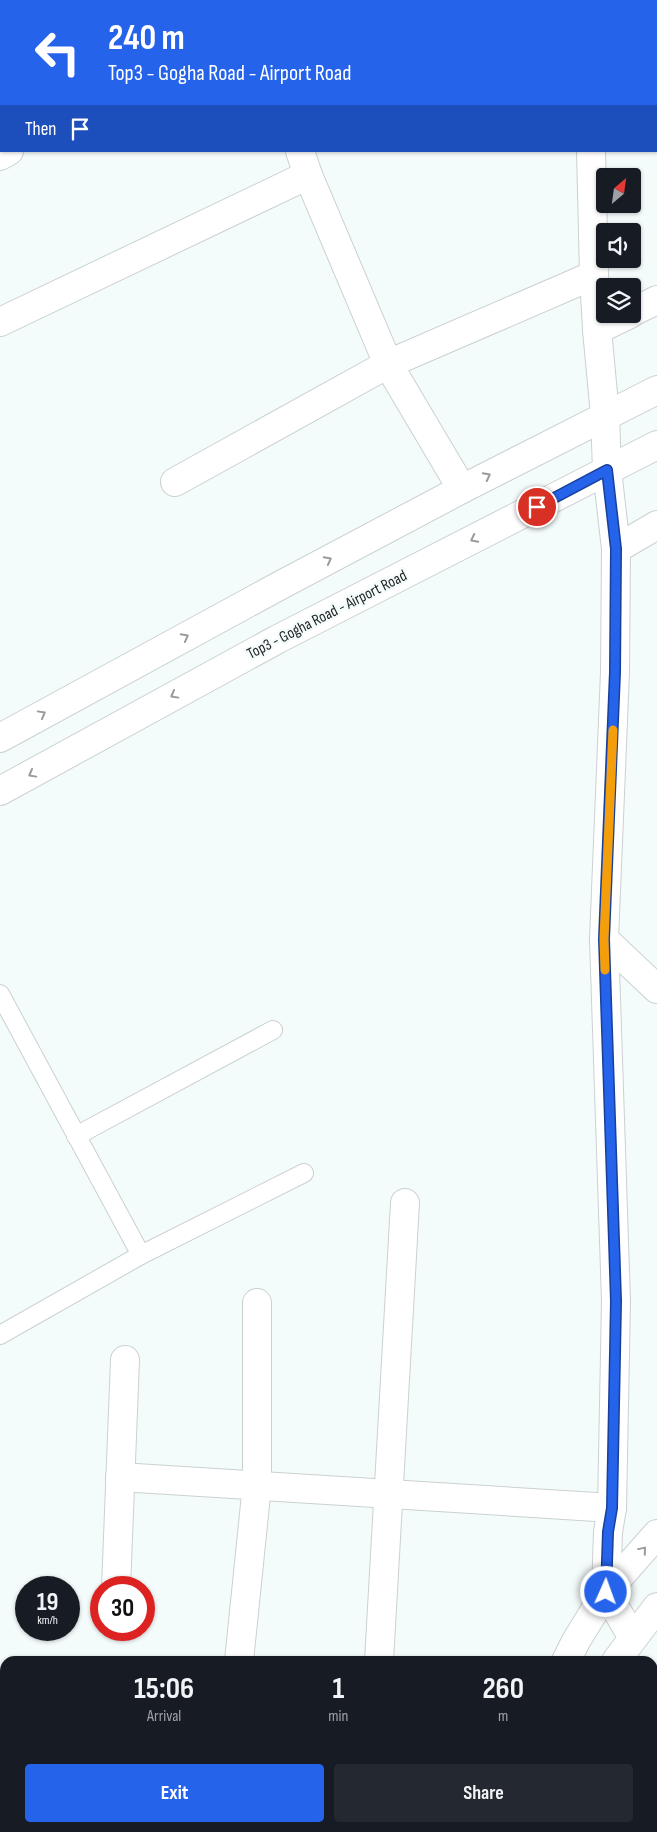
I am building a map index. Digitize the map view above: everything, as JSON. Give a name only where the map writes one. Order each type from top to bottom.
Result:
[{"type":"street","points":[[591,152],[597,330],[605,415],[607,470],[616,549],[615,672],[604,939],[616,1301],[612,1508],[608,1532],[606,1592],[633,1638]]},
{"type":"street","points":[[0,322],[304,163],[388,364],[462,489]]},
{"type":"street","points":[[175,482],[388,364],[594,275]]},
{"type":"street","points":[[641,308],[657,300]]},
{"type":"street","points":[[597,330],[611,323]]},
{"type":"street","points":[[0,738],[462,489],[657,390]]},
{"type":"street","name":"Top3 - Gogha Road - Airport Road","points":[[0,791],[278,638],[657,445]]},
{"type":"street","points":[[616,549],[657,525]]},
{"type":"street","points":[[604,939],[657,988]]},
{"type":"street","points":[[379,1656],[405,1203]]},
{"type":"street","points":[[240,1656],[257,1485],[257,1303]]},
{"type":"street","points":[[116,1576],[125,1360]]},
{"type":"street","points":[[120,1477],[612,1508]]},
{"type":"street","points":[[568,1656],[606,1592],[657,1534]]},
{"type":"street","points":[[620,1656],[657,1607]]},
{"type":"lane","points":[[0,994],[141,1255]]},
{"type":"lane","points":[[76,1136],[273,1030]]},
{"type":"lane","points":[[0,1335],[141,1255],[304,1173]]},
{"type":"slow traffic","points":[[605,970],[604,939],[613,730]]},
{"type":"route","points":[[537,507],[607,470],[616,549],[615,672],[604,939],[616,1301],[612,1508],[608,1532],[606,1592]]}]
